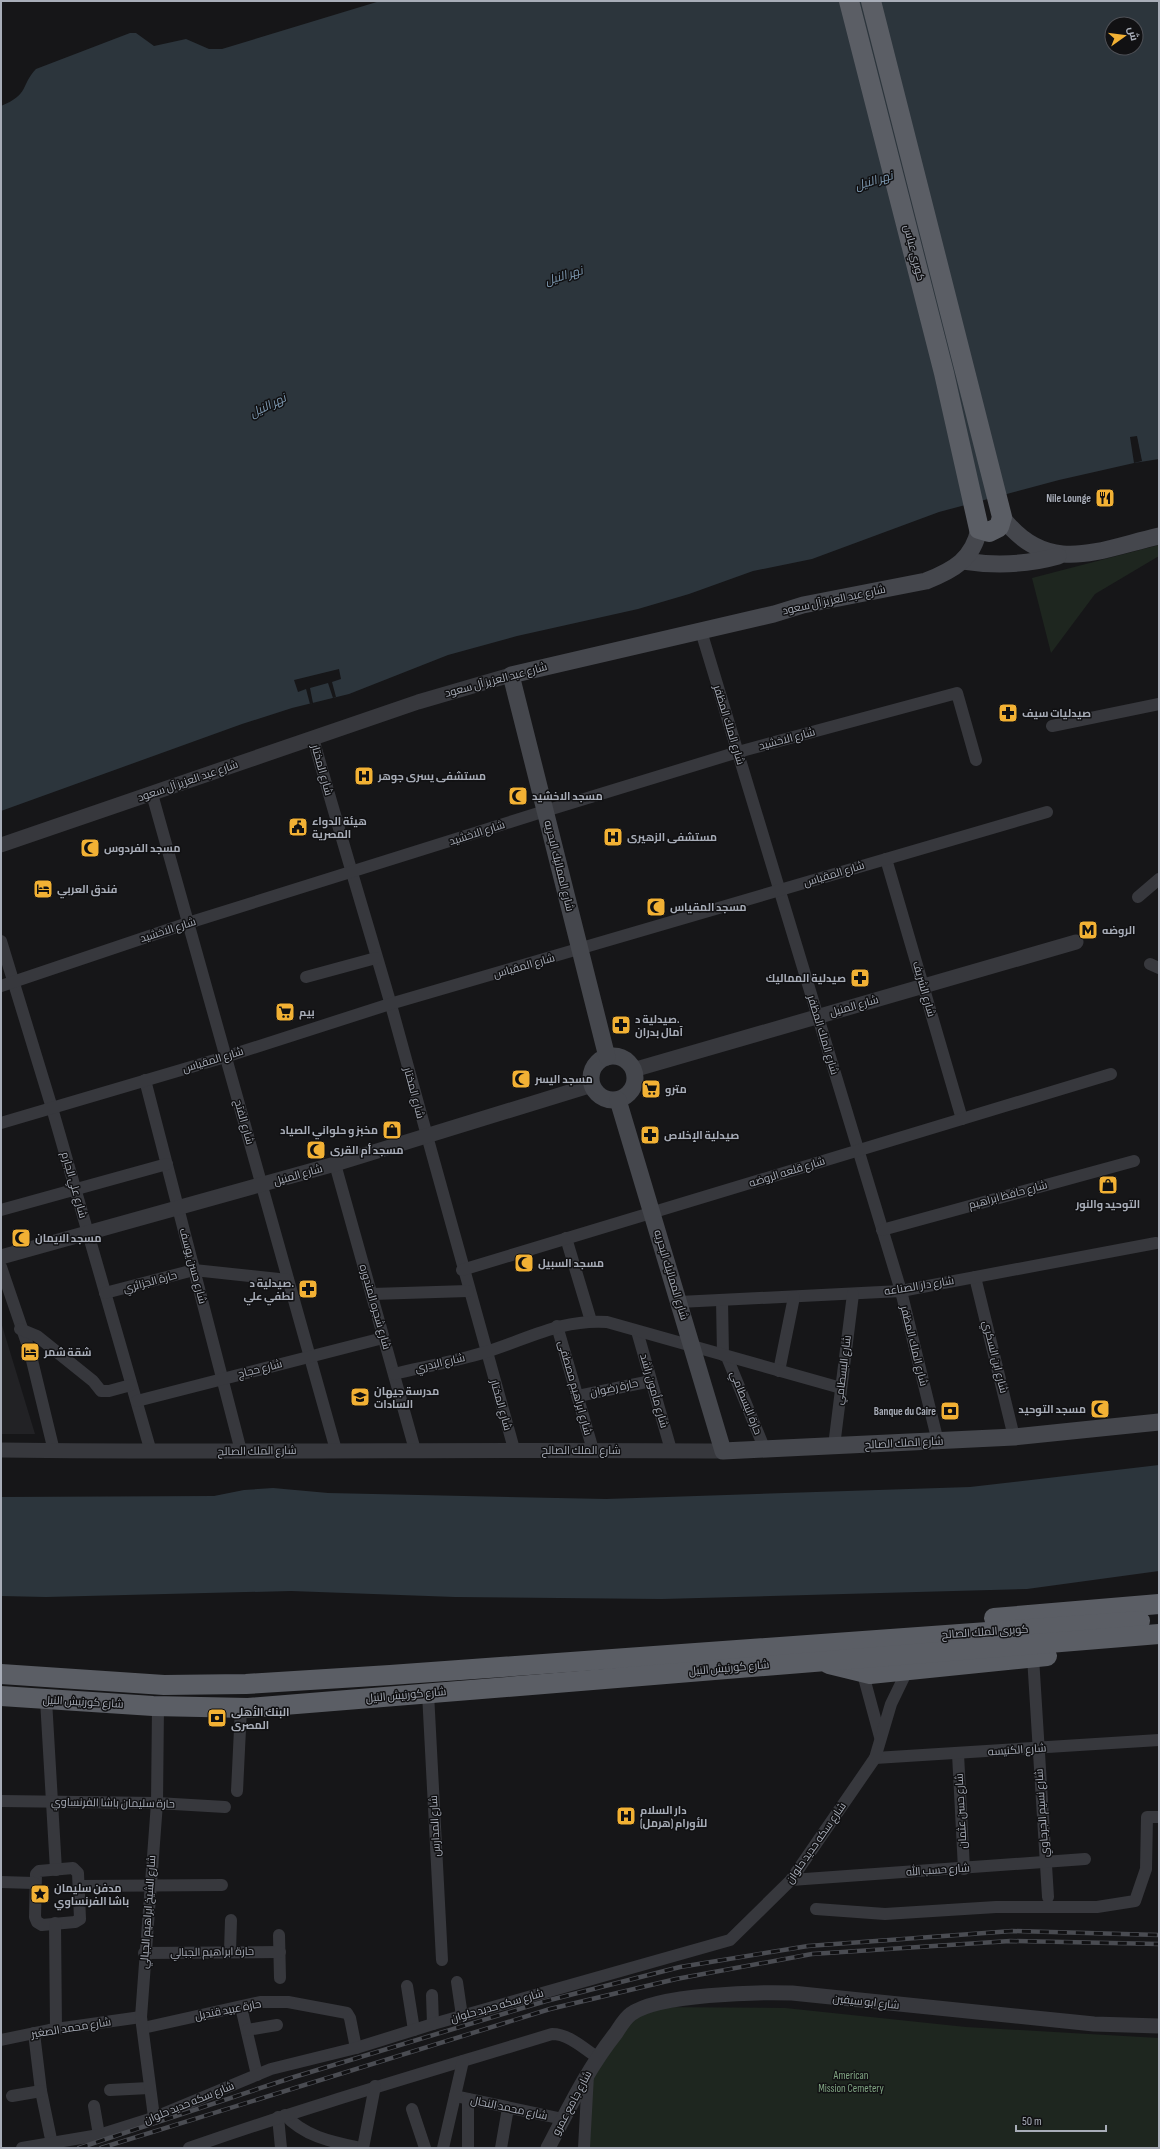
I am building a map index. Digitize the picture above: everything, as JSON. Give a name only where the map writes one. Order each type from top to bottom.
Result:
[{"type":"highway","name":"كوبري عباس","points":[[850,1],[944,373],[980,529]]},
{"type":"highway","name":"كوبري عباس","points":[[871,1],[1000,510]]},
{"type":"highway","points":[[980,529],[989,532],[999,527],[1000,510]]},
{"type":"highway","points":[[811,1653],[841,1639],[872,1630],[894,1626],[1159,1604]]},
{"type":"highway","name":"كوبرى الملك الصالح","points":[[811,1653],[1159,1620]]},
{"type":"highway","name":"كوبرى الملك الصالح","points":[[811,1653],[1159,1634]]},
{"type":"highway","points":[[811,1653],[863,1674],[907,1671],[1159,1645]]},
{"type":"highway","name":"شارع كورنيش النيل","points":[[1,1674],[164,1685],[246,1684],[811,1653]]},
{"type":"highway","name":"شارع كورنيش النيل","points":[[1,1696],[158,1706],[241,1708],[428,1693],[811,1653]]},
{"type":"main road","points":[[1000,510],[1012,531],[1027,543],[1044,552],[1062,555]]},
{"type":"main road","name":"شارع عبد العزيز آل سعود","points":[[511,675],[774,614],[796,606],[926,581],[945,574],[972,552],[980,529]]},
{"type":"main road","points":[[962,561],[988,564],[1014,564],[1062,555],[1081,554],[1159,536]]},
{"type":"main road","name":"شارع المماليك البحريه","points":[[511,675],[607,1057]]},
{"type":"main road","points":[[607,1057],[620,1057],[625,1060],[633,1070],[634,1082],[632,1088],[629,1093],[618,1100],[602,1098],[592,1085],[592,1071],[596,1065],[607,1057]]},
{"type":"main road","name":"شارع المماليك البحريه","points":[[618,1100],[723,1451]]},
{"type":"main road","name":"شارع الملك الصالح","points":[[723,1451],[938,1442],[1014,1437],[1159,1422]]},
{"type":"street","name":"شارع الملك المظفر","points":[[701,631],[901,1291],[938,1442]]},
{"type":"street","name":"شارع عبد العزيز آل سعود","points":[[1,845],[418,702],[511,675]]},
{"type":"street","name":"شارع الاخشيد","points":[[1,986],[188,923],[351,873],[545,810],[738,752],[957,693],[976,760]]},
{"type":"street","points":[[1052,726],[1159,704]]},
{"type":"street","name":"شارع المختار","points":[[313,738],[390,1004],[462,1270],[514,1449]]},
{"type":"street","name":"شارع الفتح","points":[[152,794],[336,1450]]},
{"type":"street","name":"شارع المقياس","points":[[1,1123],[225,1057],[390,1004],[580,950],[1047,812]]},
{"type":"street","name":"شارع الشريف","points":[[886,859],[962,1119]]},
{"type":"street","points":[[1138,897],[1159,879]]},
{"type":"street","name":"شارع علي الجارم","points":[[1,941],[52,1108],[151,1452]]},
{"type":"street","name":"شارع المنيل","points":[[633,1070],[1076,942]]},
{"type":"street","points":[[306,977],[376,958]]},
{"type":"street","name":"شارع قلعه الروضه","points":[[462,1270],[1111,1074]]},
{"type":"street","name":"شارع حسن يوسف","points":[[146,1080],[241,1451]]},
{"type":"street","name":"شارع المنيل","points":[[1,1257],[262,1186],[426,1138],[592,1085]]},
{"type":"street","name":"شارع حافظ ابراهيم","points":[[882,1230],[1134,1161]]},
{"type":"street","points":[[1,1210],[75,1188],[167,1164]]},
{"type":"street","name":"شارع شجره المندوره","points":[[335,1164],[415,1450]]},
{"type":"street","points":[[566,1238],[591,1321]]},
{"type":"street","name":"شارع دار الصناعه","points":[[679,1302],[901,1291],[1156,1243]]},
{"type":"street","points":[[1,1267],[20,1329],[30,1352],[54,1451]]},
{"type":"street","points":[[194,1270],[288,1280]]},
{"type":"street","name":"حارة الجزائري","points":[[105,1293],[194,1270]]},
{"type":"street","name":"شارع ابن السكري","points":[[975,1277],[1014,1437]]},
{"type":"street","points":[[372,1294],[468,1291]]},
{"type":"street","name":"شارع البسطامي","points":[[834,1446],[853,1294]]},
{"type":"street","points":[[779,1371],[794,1297]]},
{"type":"street","points":[[722,1300],[725,1356]]},
{"type":"street","name":"شارع البدري","points":[[394,1374],[486,1352],[557,1326],[591,1321],[607,1322],[841,1388]]},
{"type":"street","name":"شارع ابراهيم مصطفى","points":[[557,1326],[593,1450]]},
{"type":"street","points":[[20,1329],[37,1336],[93,1381],[100,1391],[109,1391],[131,1385]]},
{"type":"street","name":"شارع مأمون راشد","points":[[637,1331],[671,1450]]},
{"type":"street","name":"شارع حجاج","points":[[137,1401],[383,1338]]},
{"type":"street","name":"حارة البسطامي","points":[[725,1356],[765,1450]]},
{"type":"street","name":"حارة رضوان","points":[[578,1396],[651,1381]]},
{"type":"street","name":"شارع الملك الصالح","points":[[1,1450],[151,1452],[514,1449],[723,1451]]},
{"type":"street","name":"شارع نسيم الجرجاوي","points":[[1033,1657],[1048,1897]]},
{"type":"street","name":"شارع سكه حديد حلوان","points":[[22,2148],[100,2135],[154,2118],[271,2069],[356,2048],[434,2024],[730,1940],[791,1880],[875,1758],[891,1704],[907,1671]]},
{"type":"street","name":"شارع سكه حديد حلوان","points":[[863,1674],[880,1737]]},
{"type":"street","name":"شارع المدارس","points":[[428,1693],[442,1960]]},
{"type":"street","points":[[46,1700],[56,1870]]},
{"type":"street","name":"شارع الشيخ ابراهيم الجبالي","points":[[154,2118],[149,2088],[142,2022],[144,1953],[156,1803],[158,1706]]},
{"type":"street","points":[[237,1791],[241,1708]]},
{"type":"street","name":"شارع الكنيسه","points":[[875,1758],[958,1754],[1159,1740]]},
{"type":"street","name":"شارع حسن عثمان","points":[[958,1754],[964,1869]]},
{"type":"street","name":"حارة سليمان باشا الفرنساوي","points":[[1,1801],[156,1803],[225,1807]]},
{"type":"street","points":[[816,1909],[885,1914],[996,1907],[1097,1907],[1135,1901],[1146,1868],[1147,1817],[1159,1817]]},
{"type":"street","name":"شارع حسب الله","points":[[791,1880],[964,1869],[1085,1859]]},
{"type":"street","points":[[75,1869],[78,1873],[80,1919],[75,1922],[42,1924],[36,1920],[34,1883],[37,1872],[75,1869]]},
{"type":"street","points":[[1,1882],[34,1883]]},
{"type":"street","points":[[79,1886],[150,1884],[222,1886]]},
{"type":"street","points":[[230,1951],[231,1920]]},
{"type":"street","points":[[55,1923],[56,2029]]},
{"type":"street","points":[[280,1935],[280,1978]]},
{"type":"street","name":"حارة ابراهيم الجبالي","points":[[144,1953],[230,1951],[280,1952]]},
{"type":"street","points":[[458,1982],[462,2016]]},
{"type":"street","points":[[407,1986],[414,2030]]},
{"type":"street","name":"شارع ابو سيفين","points":[[597,2058],[630,2014],[644,2006],[671,2000],[749,1994],[792,1993],[1094,2024],[1159,2026]]},
{"type":"street","points":[[432,1995],[434,2024]]},
{"type":"street","name":"حارة عبيد قنديل","points":[[142,2022],[241,2007],[260,2002],[288,2002],[348,2012],[356,2048]]},
{"type":"street","points":[[241,2007],[257,2075]]},
{"type":"street","name":"شارع محمد الصغير","points":[[1,2040],[56,2029],[142,2022]]},
{"type":"street","points":[[247,2030],[277,2024]]},
{"type":"street","points":[[34,2033],[41,2091],[52,2144]]},
{"type":"street","points":[[189,2148],[219,2143],[281,2116],[375,2086],[552,2034],[561,2034],[567,2037],[597,2058]]},
{"type":"street","name":"شارع جامع عمرو","points":[[548,2148],[597,2058]]},
{"type":"street","points":[[443,2148],[463,2061]]},
{"type":"street","points":[[584,2148],[588,2073]]},
{"type":"street","points":[[281,2116],[303,2131],[336,2143],[362,2148],[375,2086]]},
{"type":"street","points":[[110,2090],[149,2088]]},
{"type":"street","points":[[12,2096],[41,2091]]},
{"type":"street","name":"شارع محمد النحال","points":[[455,2096],[563,2119]]},
{"type":"street","points":[[468,2099],[468,2148]]},
{"type":"street","points":[[94,2106],[100,2135]]},
{"type":"street","points":[[501,2148],[508,2108]]},
{"type":"street","points":[[412,2109],[425,2148]]},
{"type":"street","points":[[281,2116],[281,2148]]},
{"type":"shaded area","points":[[1,1322],[11,1355],[35,1434],[1,1434]]},
{"type":"green space","points":[[1159,545],[1159,556],[1095,594],[1051,653],[1032,578]]},
{"type":"green space","name":"American Mission Cemetery","points":[[645,2007],[785,2008],[966,2027],[1159,2038],[1159,2148],[583,2148],[588,2073]]},
{"type":"water","name":"نهر النيل","points":[[380,1],[1159,1],[1159,459],[1134,463],[1059,480],[939,512],[812,559],[753,571],[689,594],[638,609],[517,636],[448,655],[349,694],[292,708],[242,724],[1,811],[1,106],[10,102],[21,94],[31,75],[36,69],[130,33],[136,33],[154,46],[186,39],[209,49],[222,49]]},
{"type":"water","points":[[1159,1465],[1159,1571],[1027,1589],[662,1599],[455,1597],[291,1591],[46,1597],[1,1596],[1,1497],[214,1496],[244,1490],[273,1488],[328,1493],[606,1499],[970,1487]]},
{"type":"pier","points":[[1137,436],[1142,461],[1134,463],[1130,437]]},
{"type":"pier","points":[[339,669],[341,679],[332,682],[336,697],[333,698],[328,683],[310,688],[313,703],[310,704],[306,689],[298,692],[294,680]]},
{"type":"railway","points":[[79,2148],[294,2077],[546,2001],[680,1967],[808,1946],[1012,1931],[1159,1935]]},
{"type":"railway","points":[[101,2148],[550,2009],[676,1979],[812,1954],[1010,1941],[1159,1944]]},
{"type":"place","name":"Nile Lounge","points":[[1105,498]]},
{"type":"place","name":"صيدليات سيف","points":[[1008,713]]},
{"type":"place","name":"مستشفى يسرى جوهر","points":[[364,776]]},
{"type":"place","name":"مسجد الاخشيد","points":[[518,796]]},
{"type":"place","name":"هيئة الدواء المصرية","points":[[298,827]]},
{"type":"place","name":"مستشفى الزهيرى","points":[[613,837]]},
{"type":"place","name":"مسجد الفردوس","points":[[90,848]]},
{"type":"place","name":"فندق العربي","points":[[43,889]]},
{"type":"place","name":"مسجد المقياس","points":[[656,907]]},
{"type":"place","name":"الروضه","points":[[1088,930]]},
{"type":"place","name":"صيدلية المماليك","points":[[860,978]]},
{"type":"place","name":"بيم","points":[[285,1012]]},
{"type":"place","name":"صيدلية د. آمال بدران","points":[[621,1025]]},
{"type":"place","name":"مسجد اليسر","points":[[521,1079]]},
{"type":"place","name":"مترو","points":[[651,1089]]},
{"type":"place","name":"مخبز و حلواني الصياد","points":[[392,1130]]},
{"type":"place","name":"صيدلية الإخلاص","points":[[650,1135]]},
{"type":"place","name":"مسجد أم القرى","points":[[316,1150]]},
{"type":"place","name":"التوحيد والنور","points":[[1108,1185]]},
{"type":"place","name":"مسجد الايمان","points":[[21,1238]]},
{"type":"place","name":"مسجد السبيل","points":[[524,1263]]},
{"type":"place","name":"صيدلية د. لطفي علي","points":[[308,1289]]},
{"type":"place","name":"شقة شمر","points":[[30,1352]]},
{"type":"place","name":"مدرسة جيهان السادات","points":[[360,1397]]},
{"type":"place","name":"مسجد التوحيد","points":[[1100,1409]]},
{"type":"place","name":"Banque du Caire","points":[[950,1411]]},
{"type":"place","name":"البنك الأهلى المصرى","points":[[217,1718]]},
{"type":"place","name":"دار السلام للأورام (هرمل)","points":[[626,1816]]},
{"type":"place","name":"مدفن سليمان باشا الفرنساوي","points":[[40,1894]]}]
